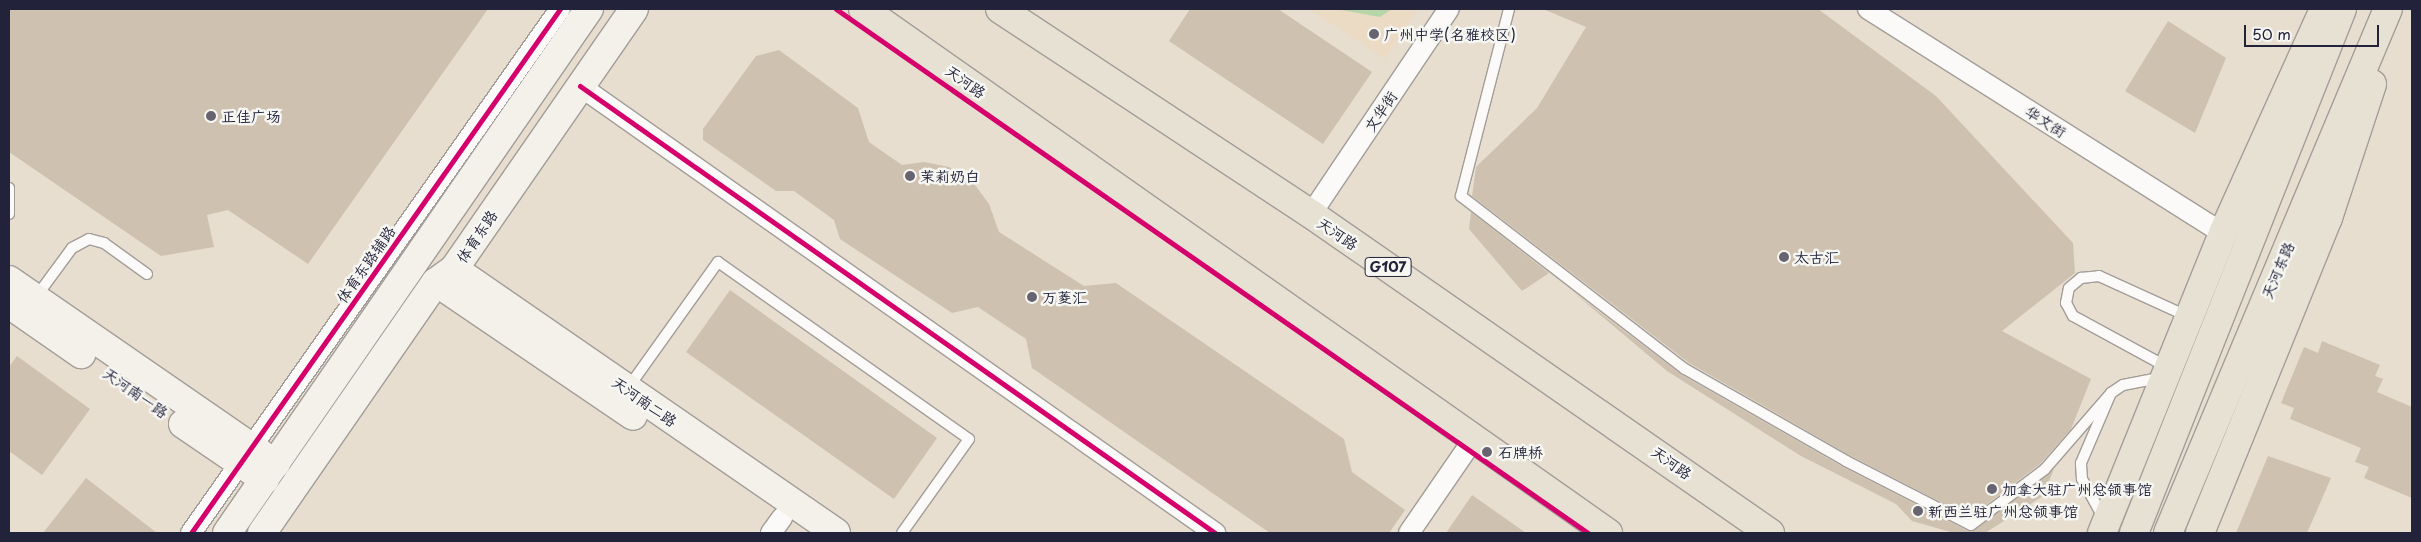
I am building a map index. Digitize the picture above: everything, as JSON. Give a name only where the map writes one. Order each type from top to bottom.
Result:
[{"type":"highway","name":"天河路","points":[[863,9],[1473,440],[1608,533]]},
{"type":"highway","name":"天河路","points":[[1000,9],[1311,214],[1770,533]]},
{"type":"highway","points":[[2104,528],[2224,233],[2324,9]]},
{"type":"highway","points":[[2134,533],[2342,9]]},
{"type":"highway","points":[[2200,533],[2343,177],[2389,9]]},
{"type":"highway","name":"天河东路","points":[[2168,533],[2389,9]]},
{"type":"main road","points":[[227,533],[589,9]]},
{"type":"main road","name":"体育东路","points":[[265,532],[634,9]]},
{"type":"main road","name":"天河南二路","points":[[445,276],[622,397],[836,533]]},
{"type":"main road","name":"天河南一路","points":[[9,280],[22,306],[270,472]]},
{"type":"main road","name":"天河南二路","points":[[622,397],[785,528]]},
{"type":"street","name":"体育东路辅路","points":[[191,533],[560,9]]},
{"type":"street","name":"文华街","points":[[1311,214],[1450,9]]},
{"type":"street","name":"华文街","points":[[1868,9],[2224,233]]},
{"type":"street","points":[[580,86],[1215,533]]},
{"type":"street","points":[[1409,533],[1473,440]]},
{"type":"lane","points":[[1509,9],[1461,196],[1685,369],[1846,461],[1971,525],[2045,469],[2111,393],[2123,385],[2168,372]]},
{"type":"lane","points":[[9,188],[9,214]]},
{"type":"lane","points":[[22,306],[72,248],[89,239],[104,243],[147,274]]},
{"type":"lane","points":[[622,397],[718,262],[969,439],[902,533]]},
{"type":"lane","points":[[2168,372],[2073,316],[2066,303],[2069,288],[2080,278],[2099,276],[2190,317]]},
{"type":"lane","points":[[2104,528],[2082,479],[2081,463],[2111,393]]},
{"type":"shaded area","name":"广州中学(名雅校区)","points":[[1309,9],[1418,9],[1385,59]]},
{"type":"green space","points":[[1336,9],[1392,9],[1380,17]]},
{"type":"building","name":"正佳广场","points":[[9,9],[488,9],[308,264],[228,210],[207,215],[214,247],[161,256],[9,152]]},
{"type":"building","points":[[1190,9],[1278,9],[1372,72],[1323,144],[1169,41]]},
{"type":"building","name":"太古汇","points":[[1543,9],[1818,9],[1936,96],[2073,243],[2075,273],[2002,331],[2091,379],[2071,429],[2040,464],[1970,517],[1849,455],[1689,363],[1472,196],[1476,167],[1537,108],[1586,27]]},
{"type":"building","points":[[2168,21],[2226,58],[2195,133],[2125,91]]},
{"type":"building","name":"万菱汇","points":[[779,50],[858,108],[869,142],[902,165],[924,162],[949,167],[972,181],[989,204],[999,232],[1084,286],[1116,283],[1344,439],[1352,472],[1405,510],[1389,533],[1270,533],[1032,368],[1026,339],[978,307],[952,313],[840,239],[834,220],[794,191],[776,191],[703,140],[703,129],[756,56]]},
{"type":"building","points":[[1471,212],[1549,273],[1522,291],[1469,229]]},
{"type":"building","points":[[730,290],[937,438],[894,499],[686,352]]},
{"type":"building","points":[[1573,292],[1682,375],[1843,467],[1968,531],[1975,530],[2054,469],[2043,496],[1985,533],[1954,533],[1912,521],[1896,504],[1801,456],[1667,371]]},
{"type":"building","points":[[2322,341],[2380,365],[2375,376],[2383,379],[2377,392],[2412,407],[2412,498],[2364,478],[2369,467],[2355,462],[2361,448],[2290,419],[2294,408],[2281,403],[2304,347],[2318,353]]},
{"type":"building","points":[[17,356],[90,409],[42,475],[9,451],[9,367]]},
{"type":"building","points":[[2268,456],[2331,478],[2307,533],[2236,533]]},
{"type":"building","points":[[86,478],[157,533],[43,533]]},
{"type":"building","points":[[1472,495],[1526,533],[1446,533]]},
{"type":"cycle path","points":[[191,533],[560,9]]},
{"type":"cycle path","points":[[836,9],[1588,533]]},
{"type":"cycle path","points":[[580,86],[1215,533]]},
{"type":"place","name":"广州中学(名雅校区)","points":[[1374,34]]},
{"type":"place","name":"正佳广场","points":[[211,116]]},
{"type":"place","name":"茉莉奶白","points":[[910,176]]},
{"type":"place","name":"太古汇","points":[[1784,257]]},
{"type":"place","name":"万菱汇","points":[[1032,297]]},
{"type":"place","name":"石牌桥","points":[[1487,452]]},
{"type":"place","name":"加拿大驻广州总领事馆","points":[[1992,489]]},
{"type":"place","name":"新西兰驻广州总领事馆","points":[[1918,511]]}]
